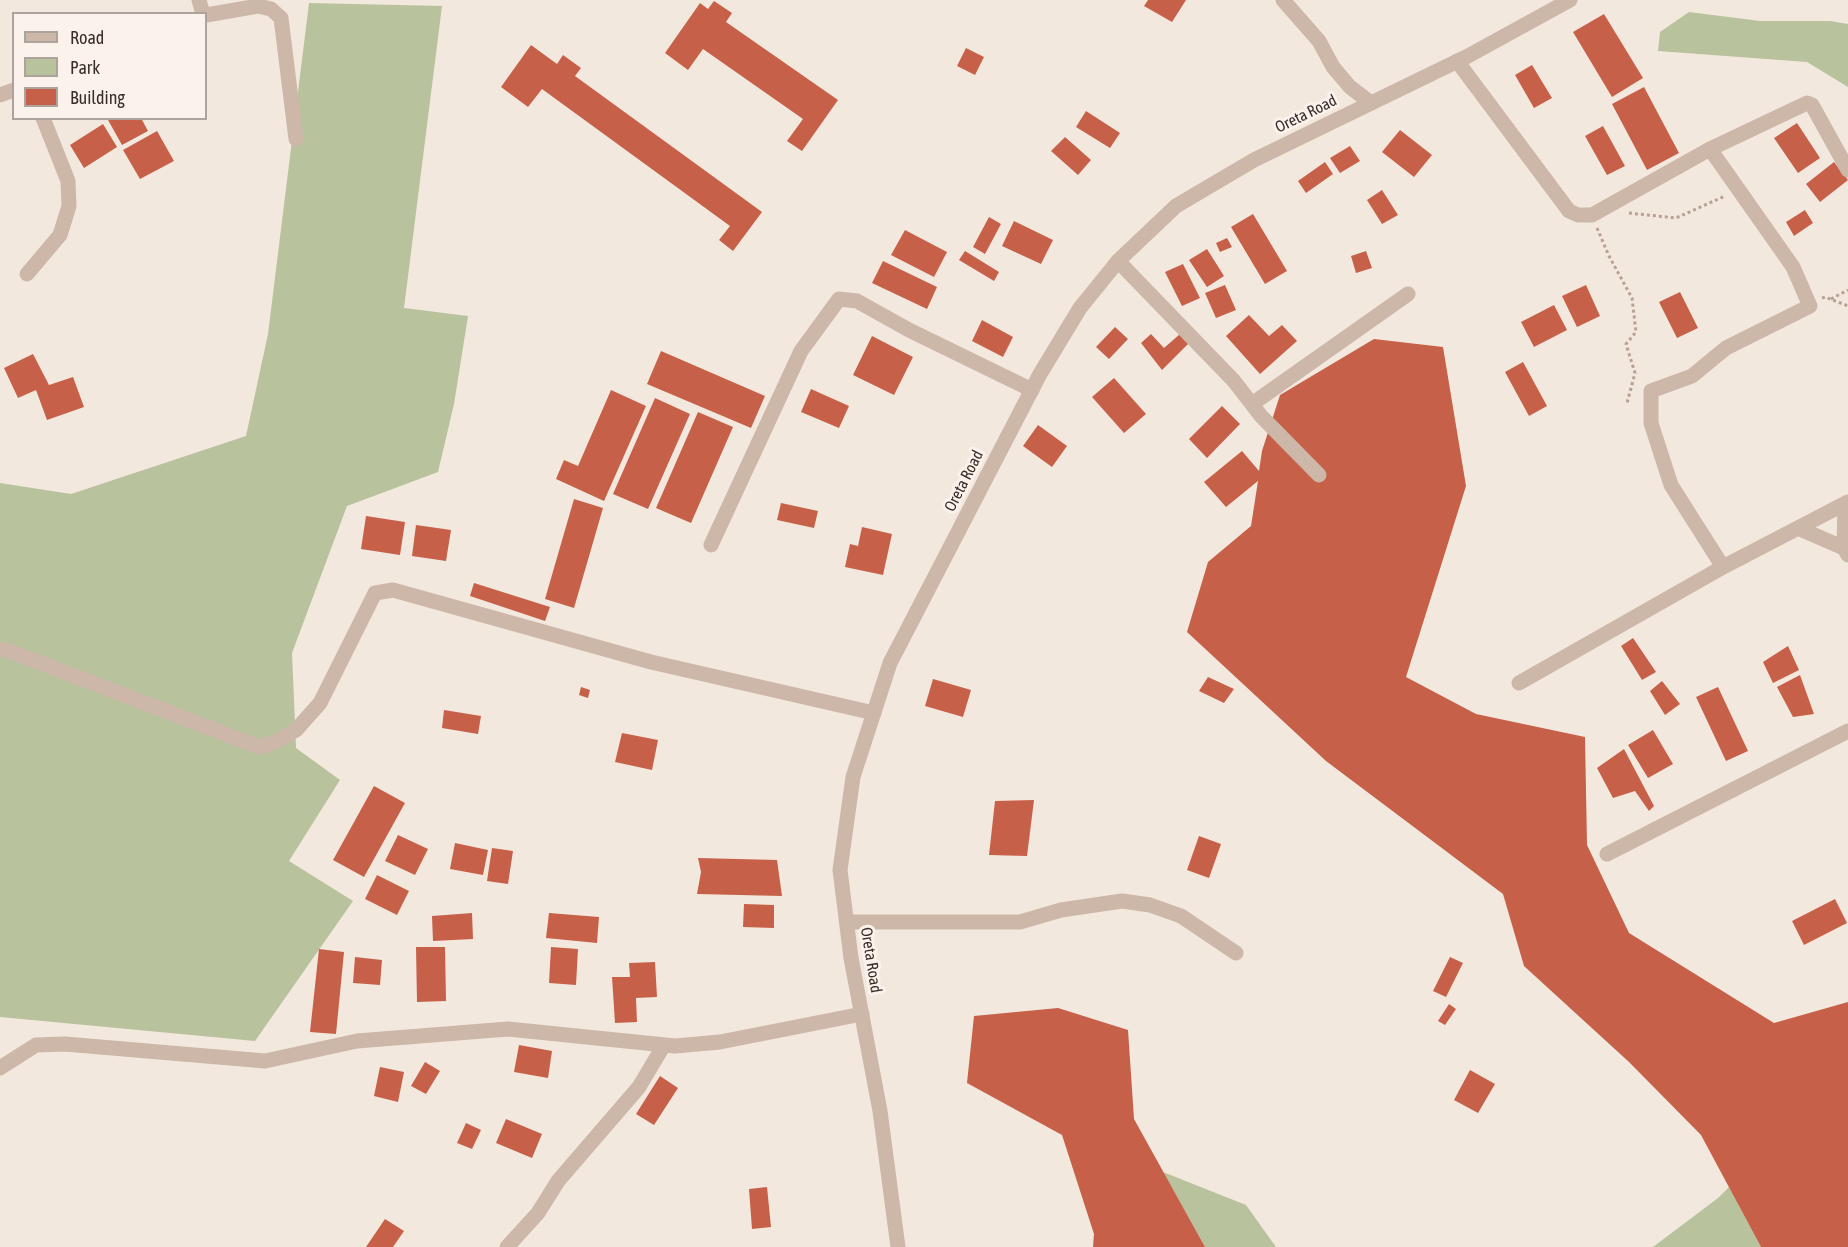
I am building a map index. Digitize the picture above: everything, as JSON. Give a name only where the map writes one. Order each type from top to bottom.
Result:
[{"type":"street","points":[[1283,0],[1319,41],[1333,67],[1350,87],[1371,103]]},
{"type":"street","name":"Oreta Road","points":[[898,1247],[880,1111],[862,1014],[840,870],[853,777],[890,663],[1032,390],[1080,308],[1118,261],[1176,206],[1254,159],[1457,62],[1570,0]]},
{"type":"street","points":[[207,14],[258,6],[271,9],[280,18],[296,139]]},
{"type":"street","points":[[1457,62],[1569,211],[1578,215],[1592,216],[1710,150],[1807,103],[1812,105],[1848,170]]},
{"type":"street","points":[[27,274],[60,235],[69,207],[68,181],[44,120]]},
{"type":"street","points":[[1710,150],[1793,267],[1810,306],[1726,348],[1692,376],[1651,391],[1651,423],[1671,485],[1723,567]]},
{"type":"street","points":[[1118,261],[1234,381],[1252,404],[1319,475]]},
{"type":"street","points":[[1252,404],[1408,294]]},
{"type":"street","points":[[711,545],[801,351],[839,299],[857,301],[909,330],[1032,390]]},
{"type":"street","points":[[1519,683],[1723,567],[1846,503],[1846,551],[1798,528]]},
{"type":"street","points":[[0,650],[18,654],[259,747],[275,742],[296,730],[320,704],[375,593],[393,590],[651,662],[874,713]]},
{"type":"street","points":[[1607,854],[1848,731]]},
{"type":"street","points":[[847,922],[1020,922],[1061,910],[1122,901],[1150,905],[1181,916],[1236,953]]},
{"type":"street","points":[[0,1068],[36,1046],[64,1044],[265,1061],[357,1041],[508,1029],[664,1045],[720,1042],[862,1014]]},
{"type":"street","points":[[507,1247],[538,1213],[558,1181],[639,1087],[664,1045]]},
{"type":"path","points":[[1606,207],[1635,214],[1676,218],[1708,206],[1738,189]]},
{"type":"path","points":[[1592,216],[1609,256],[1632,298],[1636,332],[1626,344],[1635,373],[1627,403]]},
{"type":"path","points":[[1831,299],[1848,290]]},
{"type":"path","points":[[1810,306],[1825,297],[1848,306]]},
{"type":"green space","points":[[309,3],[442,6],[404,308],[468,316],[454,404],[438,472],[347,506],[292,653],[296,748],[340,780],[289,861],[353,901],[255,1041],[0,1017],[0,483],[71,494],[246,436],[268,334]]},
{"type":"green space","points":[[1689,12],[1760,21],[1830,21],[1848,24],[1848,87],[1807,62],[1658,51],[1660,32]]},
{"type":"green space","points":[[1163,1172],[1246,1205],[1276,1247],[1205,1247]]},
{"type":"green space","points":[[1729,1187],[1761,1247],[1653,1247],[1718,1198]]},
{"type":"building","points":[[1148,0],[1186,0],[1172,22],[1144,6]]},
{"type":"building","points":[[714,1],[732,13],[726,22],[838,100],[802,151],[787,141],[803,119],[703,49],[688,70],[665,53],[700,3],[708,9]]},
{"type":"building","points":[[1604,14],[1643,78],[1612,97],[1573,32]]},
{"type":"building","points":[[531,45],[557,64],[563,55],[581,68],[575,76],[762,212],[733,251],[719,240],[730,226],[542,89],[528,107],[501,87]]},
{"type":"building","points":[[966,48],[984,57],[975,75],[957,66]]},
{"type":"building","points":[[1532,65],[1552,98],[1534,108],[1515,75]]},
{"type":"building","points":[[1644,87],[1679,153],[1647,170],[1612,104]]},
{"type":"building","points":[[1086,111],[1120,133],[1110,148],[1076,127]]},
{"type":"building","points":[[108,120],[142,120],[148,131],[122,145]]},
{"type":"building","points":[[1797,123],[1820,158],[1798,173],[1774,138]]},
{"type":"building","points":[[103,124],[117,147],[84,168],[70,145]]},
{"type":"building","points":[[1603,126],[1625,166],[1607,175],[1585,136]]},
{"type":"building","points":[[1400,130],[1432,155],[1414,177],[1382,152]]},
{"type":"building","points":[[157,131],[174,161],[140,179],[123,150]]},
{"type":"building","points":[[1065,137],[1091,160],[1078,175],[1051,151]]},
{"type":"building","points":[[1350,146],[1360,161],[1340,173],[1330,158]]},
{"type":"building","points":[[1325,162],[1333,174],[1306,193],[1298,181]]},
{"type":"building","points":[[1834,162],[1848,180],[1820,202],[1806,184]]},
{"type":"building","points":[[1382,190],[1398,215],[1382,224],[1367,200]]},
{"type":"building","points":[[1805,210],[1813,223],[1794,236],[1786,222]]},
{"type":"building","points":[[1253,214],[1287,271],[1265,284],[1231,227]]},
{"type":"building","points":[[989,217],[1001,224],[985,254],[973,247]]},
{"type":"building","points":[[1014,221],[1053,240],[1041,264],[1002,246]]},
{"type":"building","points":[[905,230],[947,252],[934,277],[891,255]]},
{"type":"building","points":[[1227,238],[1232,247],[1220,252],[1216,243]]},
{"type":"building","points":[[1207,249],[1224,276],[1207,287],[1189,260]]},
{"type":"building","points":[[965,251],[999,272],[994,281],[959,260]]},
{"type":"building","points":[[1366,251],[1372,268],[1356,273],[1351,256]]},
{"type":"building","points":[[883,261],[937,287],[927,309],[872,283]]},
{"type":"building","points":[[1183,264],[1200,298],[1182,306],[1165,272]]},
{"type":"building","points":[[1225,285],[1236,310],[1216,318],[1205,293]]},
{"type":"building","points":[[1586,285],[1600,316],[1577,327],[1562,296]]},
{"type":"building","points":[[1680,292],[1698,328],[1677,338],[1659,302]]},
{"type":"building","points":[[1554,305],[1567,330],[1534,347],[1521,322]]},
{"type":"building","points":[[1249,315],[1269,336],[1282,325],[1297,341],[1260,374],[1226,336]]},
{"type":"building","points":[[982,320],[1013,337],[1003,357],[972,341]]},
{"type":"building","points":[[1115,327],[1128,339],[1109,359],[1096,347]]},
{"type":"building","points":[[1151,334],[1164,348],[1180,334],[1189,343],[1162,370],[1141,343]]},
{"type":"building","points":[[872,336],[913,357],[894,395],[853,375]]},
{"type":"building","points":[[1374,339],[1443,347],[1466,486],[1406,677],[1476,714],[1585,737],[1587,845],[1629,933],[1774,1023],[1848,1002],[1848,1247],[1761,1247],[1701,1135],[1629,1062],[1524,966],[1503,894],[1326,761],[1187,632],[1208,562],[1251,526],[1258,481],[1226,507],[1204,482],[1242,451],[1259,471],[1262,451],[1280,395]]},
{"type":"building","points":[[661,351],[765,396],[751,428],[647,384]]},
{"type":"building","points":[[33,354],[49,385],[73,377],[84,407],[47,420],[36,390],[18,398],[4,368]]},
{"type":"building","points":[[1523,362],[1547,406],[1529,416],[1505,372]]},
{"type":"building","points":[[1114,378],[1146,414],[1124,433],[1092,397]]},
{"type":"building","points":[[811,389],[849,406],[839,428],[801,412]]},
{"type":"building","points":[[611,390],[646,406],[604,501],[556,479],[564,460],[578,466]]},
{"type":"building","points":[[655,398],[690,414],[648,509],[613,494]]},
{"type":"building","points":[[1222,406],[1240,424],[1207,458],[1189,439]]},
{"type":"building","points":[[698,412],[733,427],[691,523],[656,508]]},
{"type":"building","points":[[1038,425],[1067,446],[1052,467],[1023,446]]},
{"type":"building","points":[[574,499],[603,508],[574,608],[545,599]]},
{"type":"building","points":[[781,503],[818,511],[814,528],[777,520]]},
{"type":"building","points":[[366,516],[405,522],[400,555],[361,549]]},
{"type":"building","points":[[416,525],[451,530],[446,561],[412,556]]},
{"type":"building","points":[[862,527],[892,534],[883,575],[845,567],[850,544],[858,546]]},
{"type":"building","points":[[474,583],[550,607],[545,621],[470,596]]},
{"type":"building","points":[[1633,638],[1656,672],[1642,680],[1621,646]]},
{"type":"building","points":[[1788,646],[1799,670],[1773,683],[1763,662]]},
{"type":"building","points":[[1800,675],[1814,714],[1793,717],[1777,687]]},
{"type":"building","points":[[1208,677],[1234,689],[1224,703],[1199,691]]},
{"type":"building","points":[[933,679],[971,690],[963,717],[925,706]]},
{"type":"building","points":[[1662,681],[1680,704],[1665,715],[1650,691]]},
{"type":"building","points":[[581,687],[590,690],[588,698],[579,695]]},
{"type":"building","points":[[1718,687],[1748,751],[1726,761],[1696,697]]},
{"type":"building","points":[[444,710],[481,716],[478,734],[442,728]]},
{"type":"building","points":[[1653,730],[1673,764],[1648,778],[1628,745]]},
{"type":"building","points":[[622,733],[658,740],[652,770],[615,762]]},
{"type":"building","points":[[1624,749],[1654,806],[1649,811],[1635,791],[1613,798],[1597,768]]},
{"type":"building","points":[[374,786],[405,803],[364,877],[333,860]]},
{"type":"building","points":[[1034,800],[1027,856],[989,855],[995,801]]},
{"type":"building","points":[[398,835],[428,849],[415,875],[385,861]]},
{"type":"building","points":[[1199,836],[1221,844],[1209,878],[1187,870]]},
{"type":"building","points":[[455,843],[488,850],[483,875],[450,869]]},
{"type":"building","points":[[492,848],[513,851],[508,884],[487,881]]},
{"type":"building","points":[[698,858],[777,860],[782,896],[697,894],[701,872]]},
{"type":"building","points":[[377,875],[409,891],[397,915],[365,899]]},
{"type":"building","points":[[1835,899],[1847,923],[1804,945],[1792,921]]},
{"type":"building","points":[[744,904],[774,905],[774,928],[743,927]]},
{"type":"building","points":[[472,913],[473,939],[433,941],[432,916]]},
{"type":"building","points":[[549,913],[599,917],[597,943],[546,938]]},
{"type":"building","points":[[416,947],[445,947],[446,1001],[417,1002]]},
{"type":"building","points":[[551,947],[578,949],[576,985],[549,983]]},
{"type":"building","points":[[319,949],[344,952],[336,1034],[310,1032]]},
{"type":"building","points":[[355,957],[382,960],[380,985],[353,983]]},
{"type":"building","points":[[1450,957],[1463,963],[1446,997],[1433,991]]},
{"type":"building","points":[[655,962],[657,997],[636,998],[637,1022],[615,1023],[612,977],[630,977],[629,963]]},
{"type":"building","points":[[1449,1004],[1456,1009],[1445,1025],[1438,1021]]},
{"type":"building","points":[[1058,1008],[1128,1030],[1134,1119],[1205,1247],[1093,1247],[1094,1234],[1062,1135],[967,1083],[974,1016]]},
{"type":"building","points":[[519,1045],[552,1051],[548,1078],[514,1072]]},
{"type":"building","points":[[425,1062],[440,1071],[426,1094],[411,1086]]},
{"type":"building","points":[[380,1067],[404,1072],[398,1102],[374,1096]]},
{"type":"building","points":[[1470,1070],[1495,1084],[1478,1113],[1454,1100]]},
{"type":"building","points":[[660,1076],[678,1088],[654,1125],[636,1114]]},
{"type":"building","points":[[506,1119],[542,1134],[532,1158],[496,1143]]},
{"type":"building","points":[[466,1123],[481,1130],[472,1149],[457,1143]]},
{"type":"building","points":[[767,1187],[771,1227],[752,1229],[749,1189]]},
{"type":"building","points":[[385,1219],[404,1231],[393,1247],[366,1247]]}]
